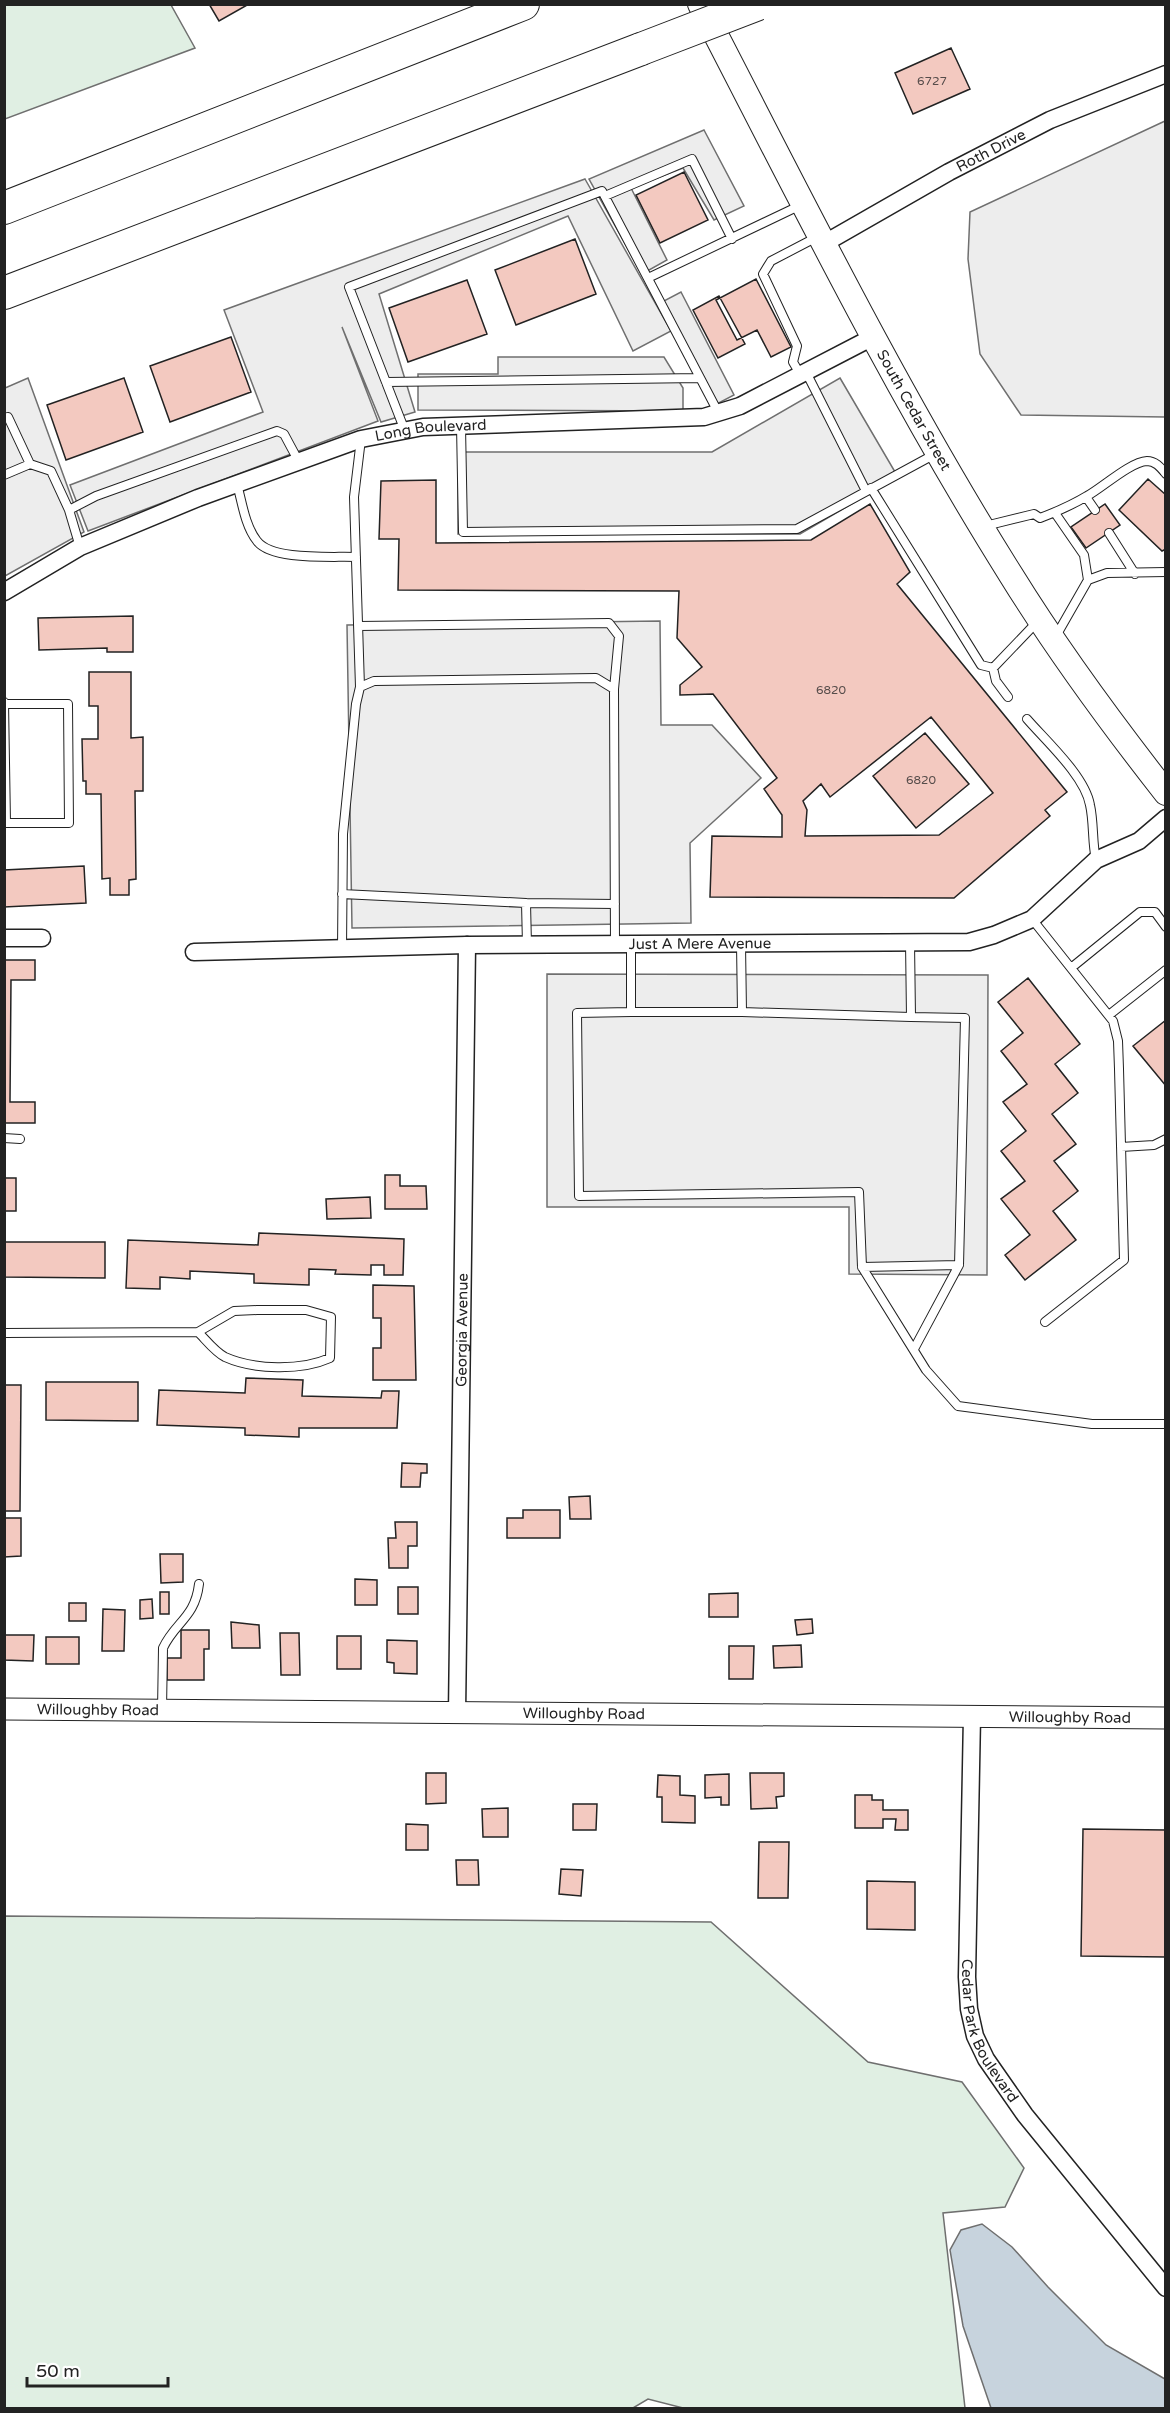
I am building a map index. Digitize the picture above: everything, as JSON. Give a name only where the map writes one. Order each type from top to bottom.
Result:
[{"type":"highway","points":[[4,208],[523,4]]},
{"type":"highway","points":[[4,293],[758,4]]},
{"type":"main road","name":"South Cedar Street","points":[[700,4],[873,336],[937,453],[1040,619],[1089,691],[1166,794]]},
{"type":"street","name":"Roth Drive","points":[[823,239],[1050,120],[1166,74]]},
{"type":"street","name":"Long Boulevard","points":[[4,592],[80,547],[237,484],[361,439],[405,431],[461,426],[704,417],[740,406],[873,336]]},
{"type":"street","name":"Just A Mere Avenue","points":[[194,952],[467,945],[969,942],[1032,920],[1096,860],[1139,841],[1166,818]]},
{"type":"street","points":[[4,938],[42,938]]},
{"type":"street","name":"Georgia Avenue","points":[[457,1713],[467,945]]},
{"type":"street","name":"Willoughby Road","points":[[4,1709],[1166,1718]]},
{"type":"street","name":"Cedar Park Boulevard","points":[[972,1716],[967,1977],[969,2009],[975,2036],[986,2059],[1025,2115],[1166,2288]]},
{"type":"lane","points":[[605,196],[692,159],[732,239]]},
{"type":"lane","points":[[405,431],[349,287],[602,191],[718,412]]},
{"type":"lane","points":[[648,278],[804,204]]},
{"type":"lane","points":[[823,239],[771,261],[763,274],[796,346],[793,362],[803,372],[869,489],[981,665],[993,668]]},
{"type":"lane","points":[[386,382],[700,378]]},
{"type":"lane","points":[[4,418],[8,417],[30,464]]},
{"type":"lane","points":[[461,426],[463,532],[797,529],[937,453]]},
{"type":"lane","points":[[69,510],[96,496],[277,430],[284,434],[299,462]]},
{"type":"lane","points":[[342,950],[344,834],[356,704],[360,687],[354,497],[361,439]]},
{"type":"lane","points":[[981,527],[1034,514],[1040,518],[1055,513],[1086,497],[1134,465],[1147,461],[1157,464],[1166,474]]},
{"type":"lane","points":[[4,475],[30,464],[51,471],[69,510],[80,547]]},
{"type":"lane","points":[[237,484],[247,522],[258,543],[281,554],[356,557]]},
{"type":"lane","points":[[1086,497],[1095,510]]},
{"type":"lane","points":[[1054,639],[1088,580],[1084,555],[1055,513]]},
{"type":"lane","points":[[1109,533],[1135,574]]},
{"type":"lane","points":[[1088,580],[1107,573],[1166,572]]},
{"type":"lane","points":[[993,668],[1040,619]]},
{"type":"lane","points":[[358,626],[609,623],[619,636],[614,689],[615,904],[623,944],[631,1012]]},
{"type":"lane","points":[[993,668],[996,681],[1008,697]]},
{"type":"lane","points":[[360,687],[374,681],[596,678],[614,689]]},
{"type":"lane","points":[[5,703],[68,704],[69,823],[6,823],[5,703]]},
{"type":"lane","points":[[1027,719],[1082,783],[1090,805],[1096,860]]},
{"type":"lane","points":[[342,894],[526,903],[615,904]]},
{"type":"lane","points":[[526,903],[527,945]]},
{"type":"lane","points":[[1071,968],[1140,912],[1155,912],[1166,927]]},
{"type":"lane","points":[[1032,920],[1109,1015],[1116,1029],[1118,1041],[1124,1260],[1045,1322]]},
{"type":"lane","points":[[910,942],[911,1017]]},
{"type":"lane","points":[[741,944],[742,1012]]},
{"type":"lane","points":[[1109,1015],[1166,970]]},
{"type":"lane","points":[[914,1349],[959,1265],[965,1018],[742,1012],[577,1013],[579,1196],[859,1192],[862,1267],[926,1370],[958,1406],[1092,1424],[1166,1424]]},
{"type":"lane","points":[[4,1138],[20,1139]]},
{"type":"lane","points":[[1121,1147],[1154,1145],[1166,1139]]},
{"type":"lane","points":[[862,1267],[959,1265]]},
{"type":"lane","points":[[4,1333],[198,1332],[234,1311],[306,1310],[331,1317],[330,1358],[314,1365],[252,1365],[223,1356],[198,1332]]},
{"type":"lane","points":[[162,1711],[163,1648],[167,1639],[192,1611],[198,1584]]},
{"type":"green space","points":[[5,4],[171,5],[195,48],[5,119]]},
{"type":"green space","points":[[5,1916],[711,1922],[868,2062],[962,2082],[1024,2168],[1005,2207],[943,2213],[965,2408],[683,2408],[648,2399],[633,2408],[5,2408]]},
{"type":"shaded area","points":[[1165,121],[1165,417],[1021,415],[980,354],[968,259],[970,212]]},
{"type":"shaded area","points":[[704,130],[744,206],[714,220],[683,168],[631,188],[667,260],[642,274],[589,179]]},
{"type":"shaded area","points":[[585,179],[671,331],[633,351],[568,216],[379,294],[415,412],[381,422],[342,327],[378,421],[88,531],[70,485],[263,412],[224,310]]},
{"type":"shaded area","points":[[681,292],[734,395],[713,406],[660,303]]},
{"type":"shaded area","points":[[498,357],[664,357],[683,388],[683,411],[418,410],[418,374],[498,374]]},
{"type":"shaded area","points":[[28,378],[84,532],[5,576],[5,388]]},
{"type":"shaded area","points":[[840,378],[898,477],[800,534],[458,534],[458,452],[712,452]]},
{"type":"shaded area","points":[[660,621],[661,725],[712,725],[761,778],[690,843],[691,923],[352,928],[347,625]]},
{"type":"shaded area","points":[[547,974],[988,975],[987,1275],[849,1274],[849,1207],[547,1207]]},
{"type":"shaded area","points":[[982,2224],[1012,2247],[1106,2345],[1165,2379],[1165,2408],[991,2408],[963,2326],[950,2250],[961,2230]]},
{"type":"building","points":[[209,4],[249,4],[219,21]]},
{"type":"building","points":[[951,48],[970,89],[913,114],[895,73]]},
{"type":"building","points":[[684,172],[708,220],[660,243],[636,195]]},
{"type":"building","points":[[575,239],[596,294],[516,325],[495,270]]},
{"type":"building","points":[[756,279],[791,347],[771,357],[757,330],[737,340],[716,300]]},
{"type":"building","points":[[467,280],[487,334],[408,362],[389,308]]},
{"type":"building","points":[[719,296],[745,344],[718,358],[693,310]]},
{"type":"building","points":[[231,337],[251,392],[170,422],[150,366]]},
{"type":"building","points":[[124,378],[143,432],[66,460],[47,405]]},
{"type":"building","points":[[1148,479],[1166,495],[1166,549],[1162,551],[1119,510]]},
{"type":"building","points":[[436,480],[436,543],[811,540],[870,504],[910,572],[897,584],[1067,792],[1045,810],[1050,816],[954,898],[710,897],[712,836],[782,837],[782,815],[764,789],[777,778],[713,694],[680,695],[680,685],[702,667],[677,638],[679,591],[398,590],[399,539],[379,539],[381,481]],"holes":[[[931,717],[993,793],[939,835],[805,836],[807,810],[803,801],[821,784],[830,797]]]},
{"type":"building","points":[[1105,504],[1120,525],[1086,548],[1071,527]]},
{"type":"building","points":[[133,616],[133,652],[107,652],[107,648],[39,650],[38,618]]},
{"type":"building","points":[[89,672],[131,672],[131,738],[143,737],[143,791],[135,791],[136,879],[129,880],[129,895],[110,895],[110,878],[102,879],[101,794],[86,794],[86,781],[83,781],[82,739],[98,739],[98,706],[89,706]]},
{"type":"building","points":[[925,733],[969,784],[916,828],[873,776]]},
{"type":"building","points":[[84,866],[86,903],[4,907],[4,870]]},
{"type":"building","points":[[4,960],[35,960],[35,980],[11,980],[10,1102],[35,1102],[35,1123],[4,1123]]},
{"type":"building","points":[[1028,978],[1080,1044],[1055,1064],[1078,1093],[1052,1114],[1076,1144],[1054,1161],[1078,1191],[1053,1211],[1076,1240],[1025,1280],[1005,1255],[1030,1235],[1001,1199],[1025,1181],[1001,1151],[1026,1131],[1003,1102],[1027,1084],[1001,1051],[1023,1033],[998,1002]]},
{"type":"building","points":[[1166,1020],[1166,1086],[1133,1046]]},
{"type":"building","points":[[385,1175],[400,1175],[400,1186],[426,1186],[427,1209],[385,1209]]},
{"type":"building","points":[[4,1178],[16,1178],[16,1211],[4,1211]]},
{"type":"building","points":[[370,1197],[371,1218],[327,1219],[326,1199]]},
{"type":"building","points":[[259,1233],[404,1239],[403,1275],[384,1275],[384,1265],[371,1265],[371,1275],[335,1274],[336,1270],[309,1269],[309,1285],[254,1283],[254,1274],[190,1271],[190,1279],[160,1277],[160,1289],[126,1288],[128,1240],[258,1245]]},
{"type":"building","points":[[4,1242],[105,1242],[105,1278],[4,1277]]},
{"type":"building","points":[[373,1285],[414,1286],[416,1380],[373,1380],[373,1348],[381,1348],[381,1318],[373,1318]]},
{"type":"building","points":[[246,1378],[303,1380],[302,1396],[381,1398],[382,1391],[399,1391],[397,1428],[299,1428],[299,1437],[245,1435],[245,1428],[157,1425],[159,1390],[245,1393]]},
{"type":"building","points":[[46,1382],[138,1382],[138,1421],[46,1420]]},
{"type":"building","points":[[4,1385],[21,1385],[20,1511],[4,1511]]},
{"type":"building","points":[[402,1463],[427,1464],[427,1473],[421,1473],[420,1487],[401,1487]]},
{"type":"building","points":[[590,1496],[591,1519],[570,1519],[569,1497]]},
{"type":"building","points":[[523,1510],[560,1510],[560,1538],[507,1538],[507,1518],[523,1518]]},
{"type":"building","points":[[4,1518],[21,1518],[21,1556],[4,1557]]},
{"type":"building","points":[[395,1522],[417,1522],[417,1546],[408,1546],[408,1568],[389,1568],[388,1538],[396,1538]]},
{"type":"building","points":[[160,1554],[183,1554],[183,1582],[161,1583]]},
{"type":"building","points":[[355,1579],[377,1580],[377,1605],[355,1605]]},
{"type":"building","points":[[398,1587],[418,1587],[418,1614],[398,1614]]},
{"type":"building","points":[[160,1592],[169,1592],[169,1614],[160,1614]]},
{"type":"building","points":[[738,1593],[738,1617],[709,1617],[709,1594]]},
{"type":"building","points":[[152,1599],[153,1618],[140,1619],[140,1600]]},
{"type":"building","points":[[69,1603],[86,1603],[86,1621],[69,1621]]},
{"type":"building","points":[[103,1609],[125,1610],[124,1651],[102,1651]]},
{"type":"building","points":[[812,1619],[813,1633],[797,1635],[795,1620]]},
{"type":"building","points":[[231,1622],[259,1625],[260,1648],[232,1648]]},
{"type":"building","points":[[181,1630],[209,1630],[209,1649],[204,1649],[204,1680],[167,1680],[167,1658],[181,1658]]},
{"type":"building","points":[[280,1633],[299,1633],[300,1675],[281,1675]]},
{"type":"building","points":[[4,1635],[34,1635],[33,1661],[4,1660]]},
{"type":"building","points":[[337,1636],[361,1636],[361,1669],[337,1669]]},
{"type":"building","points":[[46,1637],[79,1637],[79,1664],[46,1664]]},
{"type":"building","points":[[387,1640],[417,1641],[417,1674],[394,1673],[394,1663],[387,1662]]},
{"type":"building","points":[[801,1645],[802,1667],[774,1668],[773,1646]]},
{"type":"building","points":[[729,1646],[754,1646],[753,1679],[729,1679]]},
{"type":"building","points":[[426,1773],[446,1773],[446,1803],[426,1804]]},
{"type":"building","points":[[750,1773],[784,1773],[784,1796],[776,1797],[777,1808],[751,1809]]},
{"type":"building","points":[[729,1774],[729,1805],[721,1805],[721,1797],[705,1798],[705,1775]]},
{"type":"building","points":[[658,1775],[680,1776],[680,1795],[695,1796],[695,1823],[662,1822],[662,1797],[657,1797]]},
{"type":"building","points":[[855,1795],[872,1795],[872,1800],[883,1800],[883,1810],[908,1810],[908,1830],[895,1830],[896,1819],[883,1819],[883,1828],[855,1828]]},
{"type":"building","points":[[573,1804],[597,1804],[596,1830],[573,1830]]},
{"type":"building","points":[[508,1808],[508,1837],[483,1837],[482,1809]]},
{"type":"building","points":[[406,1824],[428,1825],[428,1850],[406,1850]]},
{"type":"building","points":[[1083,1829],[1166,1830],[1166,1957],[1081,1956]]},
{"type":"building","points":[[759,1842],[789,1842],[788,1898],[758,1898]]},
{"type":"building","points":[[456,1860],[478,1860],[479,1885],[457,1885]]},
{"type":"building","points":[[561,1869],[583,1870],[581,1896],[559,1894]]},
{"type":"building","points":[[867,1881],[915,1882],[915,1930],[867,1929]]}]
